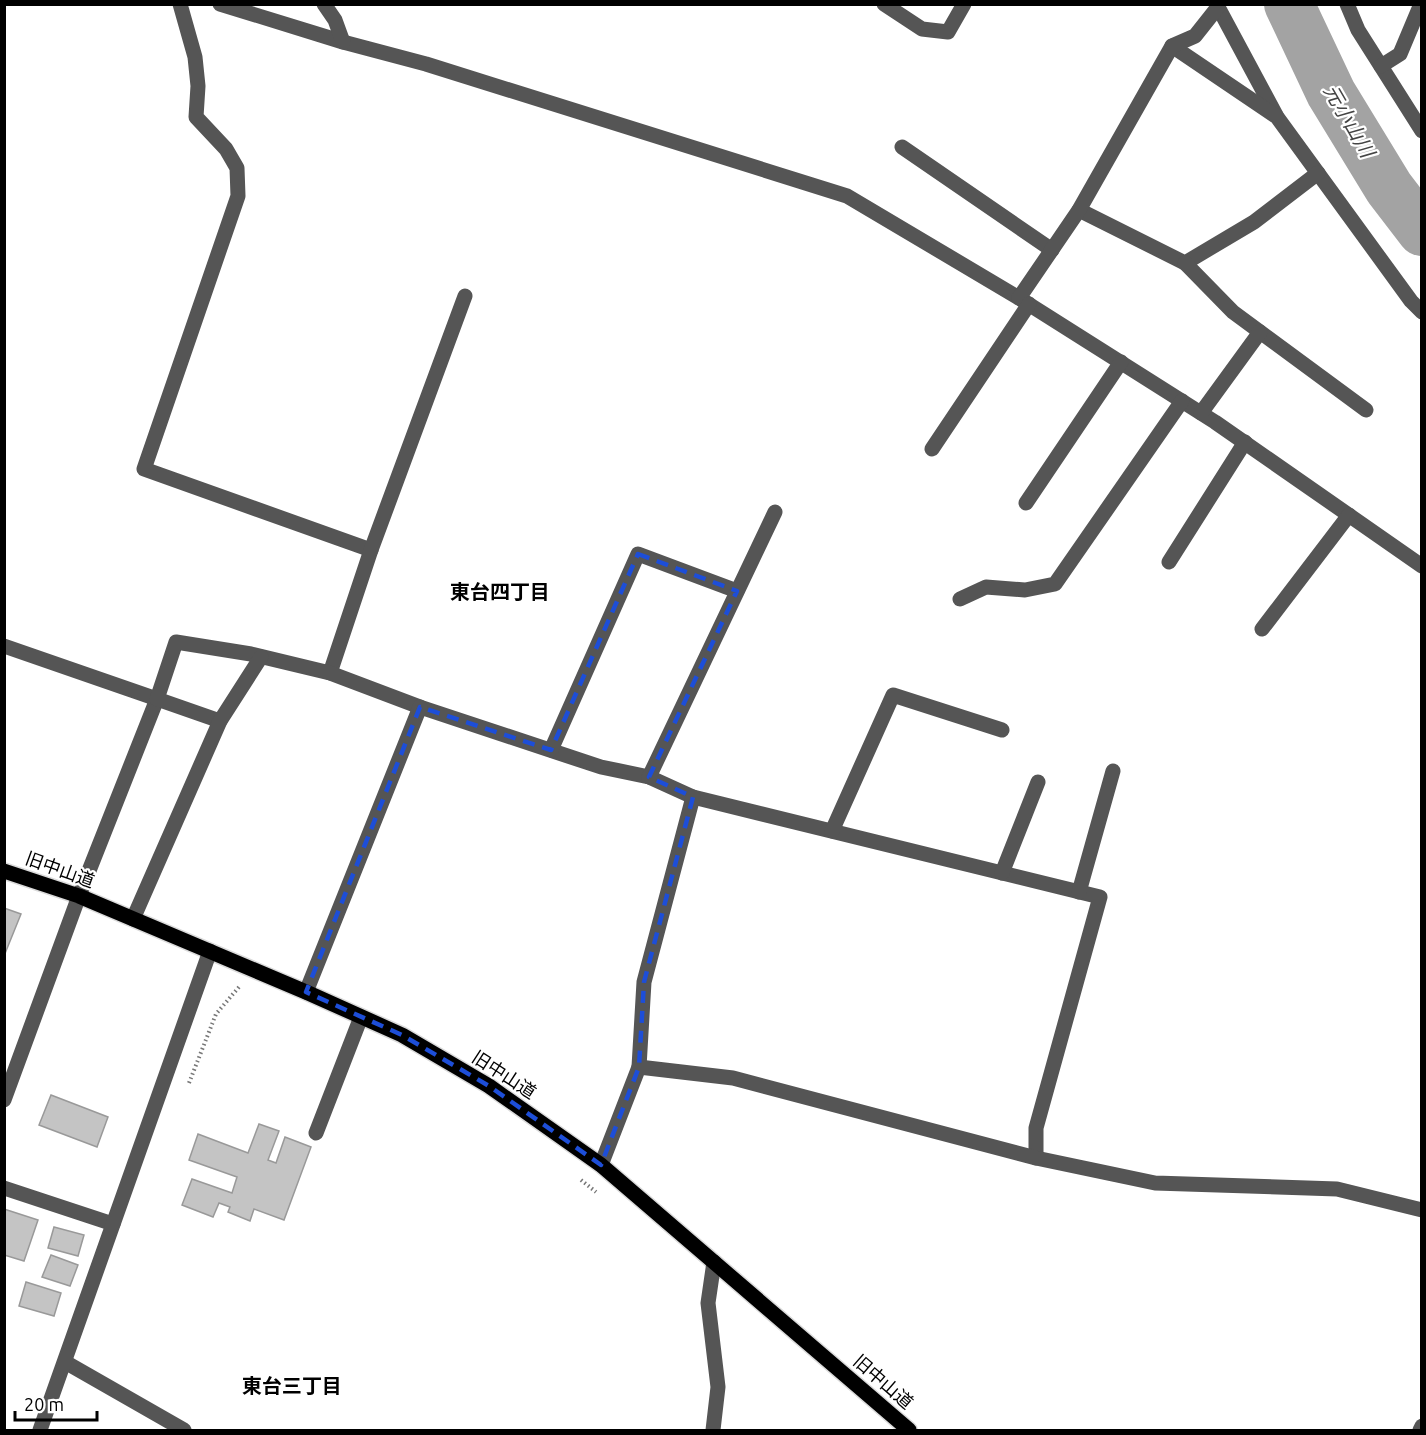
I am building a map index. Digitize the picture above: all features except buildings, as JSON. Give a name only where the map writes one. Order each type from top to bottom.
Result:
[{"type":"main road","name":"旧中山道","points":[[4,871],[79,897],[306,992],[402,1035],[489,1086],[601,1165],[909,1431]]},
{"type":"street","points":[[180,4],[195,57],[198,86],[196,117],[226,149],[237,168],[238,196],[144,469],[371,550]]},
{"type":"street","points":[[220,4],[343,42],[448,70],[847,196],[1024,301],[1182,400],[1422,566]]},
{"type":"street","points":[[324,4],[335,20],[343,42]]},
{"type":"street","points":[[884,4],[922,29],[948,32],[964,4]]},
{"type":"street","points":[[1347,4],[1358,30],[1422,131]]},
{"type":"street","points":[[1381,66],[1400,54],[1421,4]]},
{"type":"street","points":[[932,449],[1024,301],[1052,250],[1079,210],[1172,46],[1195,36],[1217,6],[1277,117],[1411,301],[1422,312]]},
{"type":"street","points":[[1172,46],[1277,117]]},
{"type":"street","points":[[902,147],[1052,250]]},
{"type":"street","points":[[1185,263],[1254,222],[1317,173]]},
{"type":"street","points":[[1079,210],[1185,263],[1233,312],[1366,410]]},
{"type":"street","points":[[330,673],[371,550],[465,296]]},
{"type":"street","points":[[1201,413],[1260,332]]},
{"type":"street","points":[[1026,503],[1122,362]]},
{"type":"street","points":[[960,599],[986,587],[1025,590],[1055,584],[1182,400]]},
{"type":"street","points":[[1169,562],[1245,442]]},
{"type":"street","points":[[649,777],[775,512]]},
{"type":"street","points":[[1262,629],[1348,515]]},
{"type":"street","points":[[551,750],[638,554],[737,591]]},
{"type":"street","points":[[4,1100],[79,897],[157,699],[176,642],[261,657],[330,673],[420,707],[601,767],[649,777],[693,797],[1100,897],[1036,1128],[1036,1158]]},
{"type":"street","points":[[4,646],[220,721]]},
{"type":"street","points":[[133,919],[220,721],[261,657]]},
{"type":"street","points":[[832,831],[893,695],[1002,730]]},
{"type":"street","points":[[306,992],[420,707]]},
{"type":"street","points":[[1079,892],[1113,771]]},
{"type":"street","points":[[1002,873],[1038,782]]},
{"type":"street","points":[[601,1165],[639,1067],[644,982],[693,797]]},
{"type":"street","points":[[40,1431],[210,951]]},
{"type":"street","points":[[316,1133],[361,1017]]},
{"type":"street","points":[[639,1067],[733,1078],[1036,1158],[1155,1183],[1337,1189],[1422,1210]]},
{"type":"street","points":[[4,1188],[113,1224]]},
{"type":"street","points":[[713,1431],[718,1387],[708,1303],[714,1262]]},
{"type":"street","points":[[65,1362],[184,1431]]},
{"type":"path","points":[[185,1092],[216,1014],[239,987],[249,992]]},
{"type":"path","points":[[574,1175],[601,1196]]},
{"type":"highlighted area","points":[[638,554],[737,591],[649,777],[693,797],[644,982],[639,1067],[601,1165],[489,1086],[402,1035],[306,992],[420,707],[551,750]]},
{"type":"waterway","name":"元小山川","points":[[1289,4],[1331,93],[1389,188],[1422,231]]},
{"type":"district","name":"東台四丁目","points":[[500,592]]},
{"type":"district","name":"東台三丁目","points":[[292,1386]]}]
